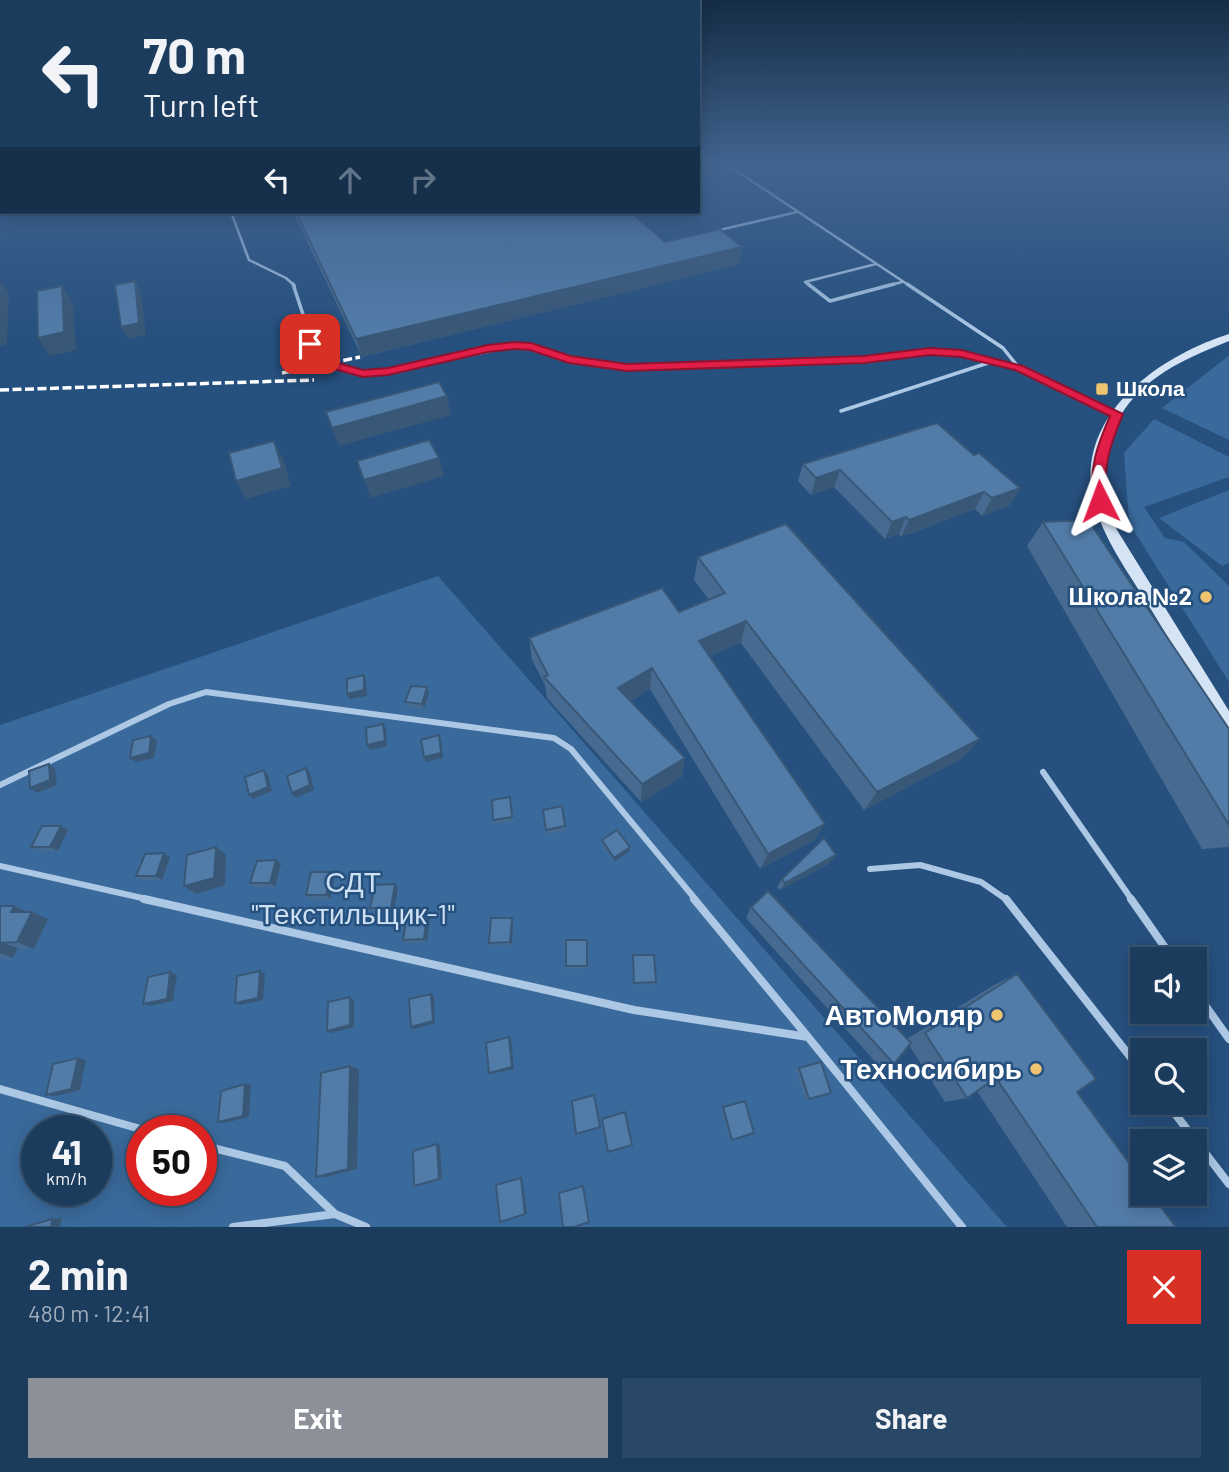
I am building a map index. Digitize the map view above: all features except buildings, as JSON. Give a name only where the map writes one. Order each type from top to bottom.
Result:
[{"type":"main road","points":[[1229,337],[1151,376],[1133,391],[1117,414],[1101,450],[1097,477],[1100,501],[1115,538],[1229,725]]},
{"type":"lane","points":[[234,219],[249,260],[286,278],[296,287],[316,354],[346,371],[388,372],[488,349],[514,346],[531,347],[569,359],[627,368],[864,359],[930,351],[948,352],[1019,368],[1117,414]]},
{"type":"lane","points":[[709,232],[765,219]]},
{"type":"lane","points":[[808,219],[1003,348],[1019,368]]},
{"type":"lane","points":[[876,264],[805,282],[830,301],[903,281]]},
{"type":"lane","points":[[841,411],[993,362]]},
{"type":"lane","points":[[0,785],[169,704],[205,692],[554,738],[571,749],[962,1227]]},
{"type":"lane","points":[[1043,772],[1165,947]]},
{"type":"lane","points":[[870,869],[920,865],[981,882],[1004,896],[1130,1056]]},
{"type":"lane","points":[[0,866],[634,1010],[808,1037]]},
{"type":"lane","points":[[1207,1007],[1229,1039]]},
{"type":"lane","points":[[0,1089],[126,1125]]},
{"type":"lane","points":[[1176,1115],[1229,1184]]},
{"type":"lane","points":[[217,1149],[285,1166],[335,1214],[366,1227]]},
{"type":"lane","points":[[233,1227],[335,1214]]},
{"type":"green space","points":[[1229,356],[1229,440],[1162,408],[1227,357]]},
{"type":"green space","points":[[1154,419],[1229,457],[1229,477],[1144,507],[1165,538],[1184,542],[1229,586],[1229,682],[1129,523],[1124,453]]},
{"type":"green space","points":[[1229,490],[1229,563],[1222,566],[1159,518]]},
{"type":"green space","name":"СДТ \"Текстильщик-1\"","points":[[438,576],[1007,1227],[0,1227],[0,725]]},
{"type":"railway","points":[[282,373],[360,357]]},
{"type":"railway","points":[[0,390],[314,380]]},
{"type":"place","name":"Школа","points":[[1102,389]]},
{"type":"place","name":"Школа №2","points":[[1206,597]]},
{"type":"place","name":"АвтоМоляр","points":[[997,1015]]},
{"type":"place","name":"Техносибирь","points":[[1036,1069]]},
{"type":"route","points":[[310,344],[316,354],[331,365],[346,371],[363,373],[388,372],[488,349],[514,346],[531,347],[569,359],[627,368],[864,359],[930,351],[961,354],[1019,368],[1117,414],[1101,450],[1097,477],[1100,501]]}]
